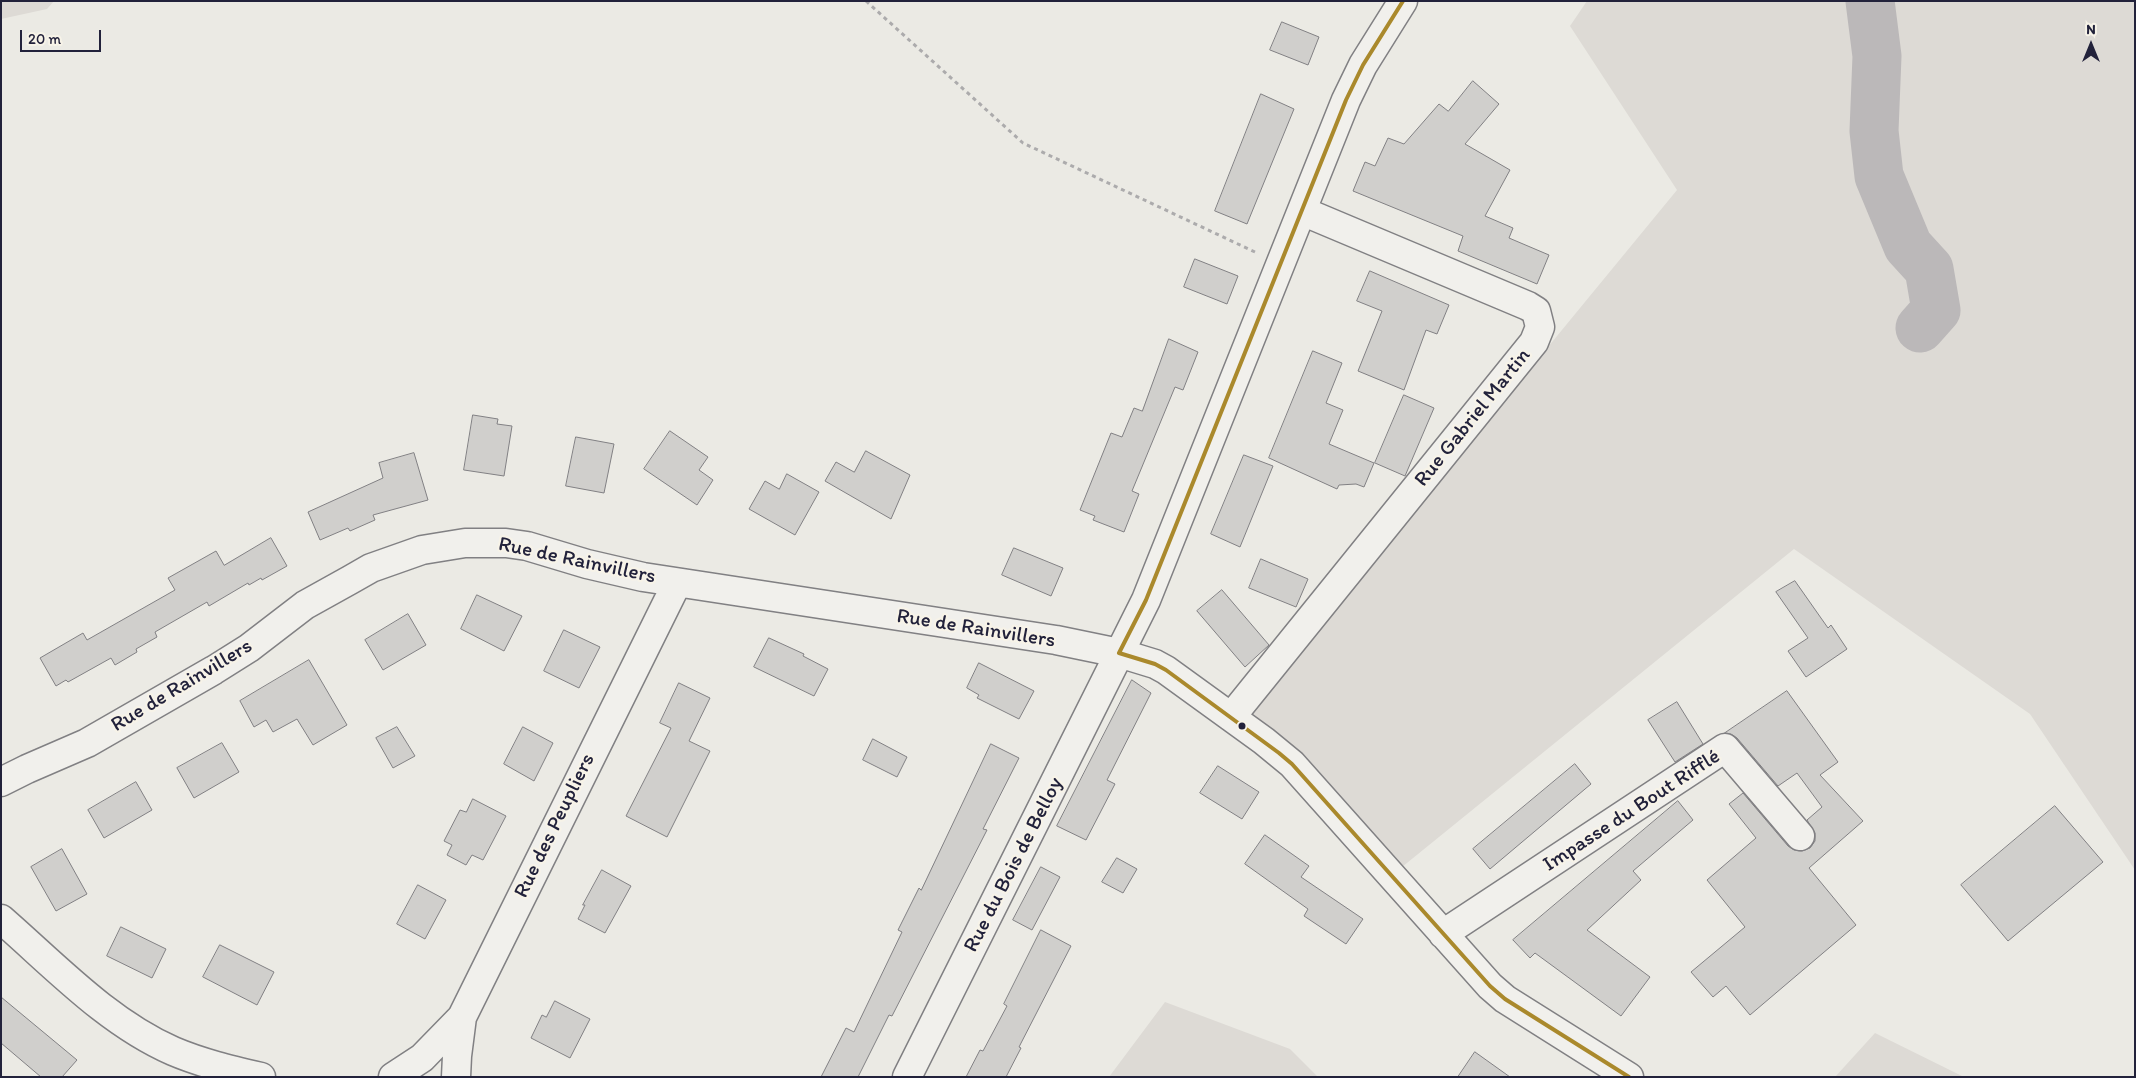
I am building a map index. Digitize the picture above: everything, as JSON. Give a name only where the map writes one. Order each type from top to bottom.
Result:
[{"type":"street","name":"Rue du Bois de Belloy","points":[[907,1077],[1146,600],[1353,84],[1373,47],[1403,1]]},
{"type":"street","name":"Rue Gabriel Martin","points":[[1231,717],[1534,342],[1540,327],[1536,311],[1528,306],[1302,211]]},
{"type":"street","name":"Rue de Rainvillers","points":[[1,782],[87,744],[214,670],[249,648],[305,605],[371,568],[422,550],[465,542],[506,542],[527,546],[618,572],[677,583],[1056,640],[1120,653],[1155,664],[1264,741],[1292,764],[1479,976],[1505,999],[1629,1077]]},
{"type":"street","name":"Rue des Peupliers","points":[[456,1077],[456,1056],[462,1017],[677,583]]},
{"type":"street","name":"Impasse du Bout Rifflé","points":[[1442,934],[1725,748],[1800,836]]},
{"type":"street","points":[[1,919],[93,1000],[128,1026],[172,1051],[214,1065],[261,1077]]},
{"type":"street","points":[[394,1077],[422,1058],[462,1017]]},
{"type":"path","points":[[866,1],[1023,143],[1281,264]]},
{"type":"shaded area","points":[[1,1],[54,1],[47,9],[1,19]]},
{"type":"shaded area","points":[[1587,1],[2135,1],[2135,870],[2030,714],[1794,549],[1402,867],[1248,712],[1677,190],[1570,26]]},
{"type":"shaded area","points":[[1165,1002],[1290,1049],[1318,1077],[1109,1077]]},
{"type":"shaded area","points":[[1875,1033],[1964,1077],[1835,1077]]},
{"type":"building","points":[[1282,22],[1319,37],[1308,65],[1270,50]]},
{"type":"building","points":[[1473,81],[1499,104],[1465,144],[1510,170],[1485,216],[1513,228],[1509,238],[1549,255],[1537,284],[1458,251],[1463,236],[1353,191],[1365,162],[1375,166],[1388,138],[1404,144],[1439,104],[1448,111]]},
{"type":"building","points":[[1261,94],[1294,109],[1247,224],[1215,211]]},
{"type":"building","points":[[1195,259],[1238,276],[1227,304],[1184,287]]},
{"type":"building","points":[[1370,271],[1449,305],[1437,334],[1426,330],[1404,390],[1358,371],[1382,311],[1357,301]]},
{"type":"building","points":[[1169,339],[1198,352],[1183,390],[1175,387],[1132,491],[1139,494],[1124,532],[1093,520],[1095,516],[1080,510],[1111,433],[1122,437],[1134,408],[1142,411]]},
{"type":"building","points":[[1313,351],[1342,363],[1326,403],[1343,410],[1329,444],[1374,463],[1364,487],[1356,484],[1339,485],[1337,489],[1269,458]]},
{"type":"building","points":[[1404,395],[1434,408],[1405,476],[1375,463]]},
{"type":"building","points":[[473,415],[498,419],[497,424],[512,426],[504,476],[464,470]]},
{"type":"building","points":[[670,431],[708,457],[699,470],[713,480],[697,505],[644,469]]},
{"type":"building","points":[[576,437],[614,444],[604,493],[566,486]]},
{"type":"building","points":[[866,451],[910,475],[891,519],[825,481],[836,462],[854,472]]},
{"type":"building","points":[[414,453],[428,500],[373,515],[375,520],[350,531],[348,528],[320,540],[308,512],[383,478],[379,463]]},
{"type":"building","points":[[1244,455],[1273,466],[1240,547],[1211,534]]},
{"type":"building","points":[[787,474],[819,492],[795,535],[749,509],[765,481],[779,489]]},
{"type":"building","points":[[271,538],[287,566],[262,580],[261,578],[249,585],[248,583],[209,606],[207,602],[155,632],[157,637],[136,649],[137,652],[115,665],[111,658],[68,682],[66,680],[56,686],[40,658],[83,633],[87,640],[175,590],[168,578],[216,551],[224,565]]},
{"type":"building","points":[[1014,548],[1063,568],[1051,596],[1002,575]]},
{"type":"building","points":[[1261,559],[1308,579],[1296,607],[1249,588]]},
{"type":"building","points":[[1795,581],[1828,628],[1831,625],[1847,649],[1806,677],[1788,651],[1808,638],[1776,592]]},
{"type":"building","points":[[1222,590],[1269,645],[1245,667],[1197,611]]},
{"type":"building","points":[[477,595],[522,616],[504,651],[461,629]]},
{"type":"building","points":[[408,614],[426,645],[383,670],[365,640]]},
{"type":"building","points":[[564,630],[600,647],[579,688],[544,671]]},
{"type":"building","points":[[769,638],[804,654],[803,656],[828,669],[814,696],[754,667]]},
{"type":"building","points":[[309,660],[347,725],[313,745],[297,719],[273,732],[266,720],[254,727],[240,701]]},
{"type":"building","points":[[979,663],[1034,691],[1019,719],[977,698],[979,695],[967,688]]},
{"type":"building","points":[[1132,680],[1151,693],[1107,780],[1115,784],[1086,840],[1057,826]]},
{"type":"building","points":[[679,683],[710,698],[689,741],[710,751],[667,837],[626,816],[671,728],[660,723]]},
{"type":"building","points":[[1787,691],[1838,762],[1820,775],[1863,821],[1809,868],[1856,925],[1750,1015],[1726,986],[1713,997],[1691,972],[1745,927],[1707,880],[1756,838],[1729,804],[1743,793],[1788,846],[1794,850],[1802,851],[1810,848],[1815,841],[1815,833],[1807,820],[1822,807],[1797,773],[1778,786],[1737,738],[1725,733]]},
{"type":"building","points":[[1677,702],[1703,744],[1675,762],[1648,720]]},
{"type":"building","points":[[397,727],[415,756],[393,768],[376,738]]},
{"type":"building","points":[[523,727],[553,743],[534,781],[504,764]]},
{"type":"building","points":[[873,739],[907,757],[897,777],[863,760]]},
{"type":"building","points":[[222,743],[239,772],[194,798],[177,768]]},
{"type":"building","points":[[991,744],[1019,758],[983,829],[987,830],[892,1016],[889,1015],[858,1077],[821,1077],[846,1028],[854,1032],[902,932],[898,930],[919,888],[921,890]]},
{"type":"building","points":[[1575,764],[1591,784],[1490,869],[1473,849]]},
{"type":"building","points":[[1218,766],[1259,792],[1242,819],[1200,793]]},
{"type":"building","points":[[136,782],[152,810],[104,838],[88,810]]},
{"type":"building","points":[[473,799],[506,816],[483,860],[472,855],[466,865],[447,855],[452,845],[444,841],[460,810],[466,812]]},
{"type":"building","points":[[1678,801],[1693,820],[1633,871],[1641,880],[1587,930],[1650,977],[1621,1016],[1535,953],[1530,958],[1513,940]]},
{"type":"building","points":[[2055,806],[2103,862],[2008,941],[1961,885]]},
{"type":"building","points":[[1265,835],[1309,866],[1301,877],[1363,919],[1346,944],[1304,916],[1308,909],[1245,864]]},
{"type":"building","points":[[62,849],[87,894],[56,911],[31,867]]},
{"type":"building","points":[[1117,858],[1137,869],[1123,893],[1102,882]]},
{"type":"building","points":[[1041,867],[1060,877],[1032,930],[1013,920]]},
{"type":"building","points":[[602,870],[631,886],[605,933],[578,919],[585,905],[583,905]]},
{"type":"building","points":[[418,885],[446,900],[425,939],[397,924]]},
{"type":"building","points":[[121,927],[166,949],[152,978],[107,956]]},
{"type":"building","points":[[1041,930],[1071,946],[1019,1047],[1021,1048],[1006,1077],[966,1077],[980,1050],[983,1051],[1007,1006],[1004,1004]]},
{"type":"building","points":[[220,945],[274,972],[257,1005],[203,977]]},
{"type":"building","points":[[1,997],[77,1060],[62,1077],[41,1077],[1,1043]]},
{"type":"building","points":[[555,1001],[590,1019],[570,1058],[531,1038],[542,1015],[546,1017]]},
{"type":"building","points":[[1475,1052],[1510,1077],[1458,1077]]},
{"type":"waterway","points":[[1870,1],[1877,56],[1874,131],[1879,176],[1908,246],[1929,269],[1936,310],[1920,328]]},
{"type":"transit line","points":[[1119,653],[1146,600],[1346,100],[1363,65],[1403,1]]},
{"type":"transit line","points":[[1119,653],[1155,664],[1166,670],[1279,753],[1292,764],[1490,986],[1505,999],[1629,1077]]}]
